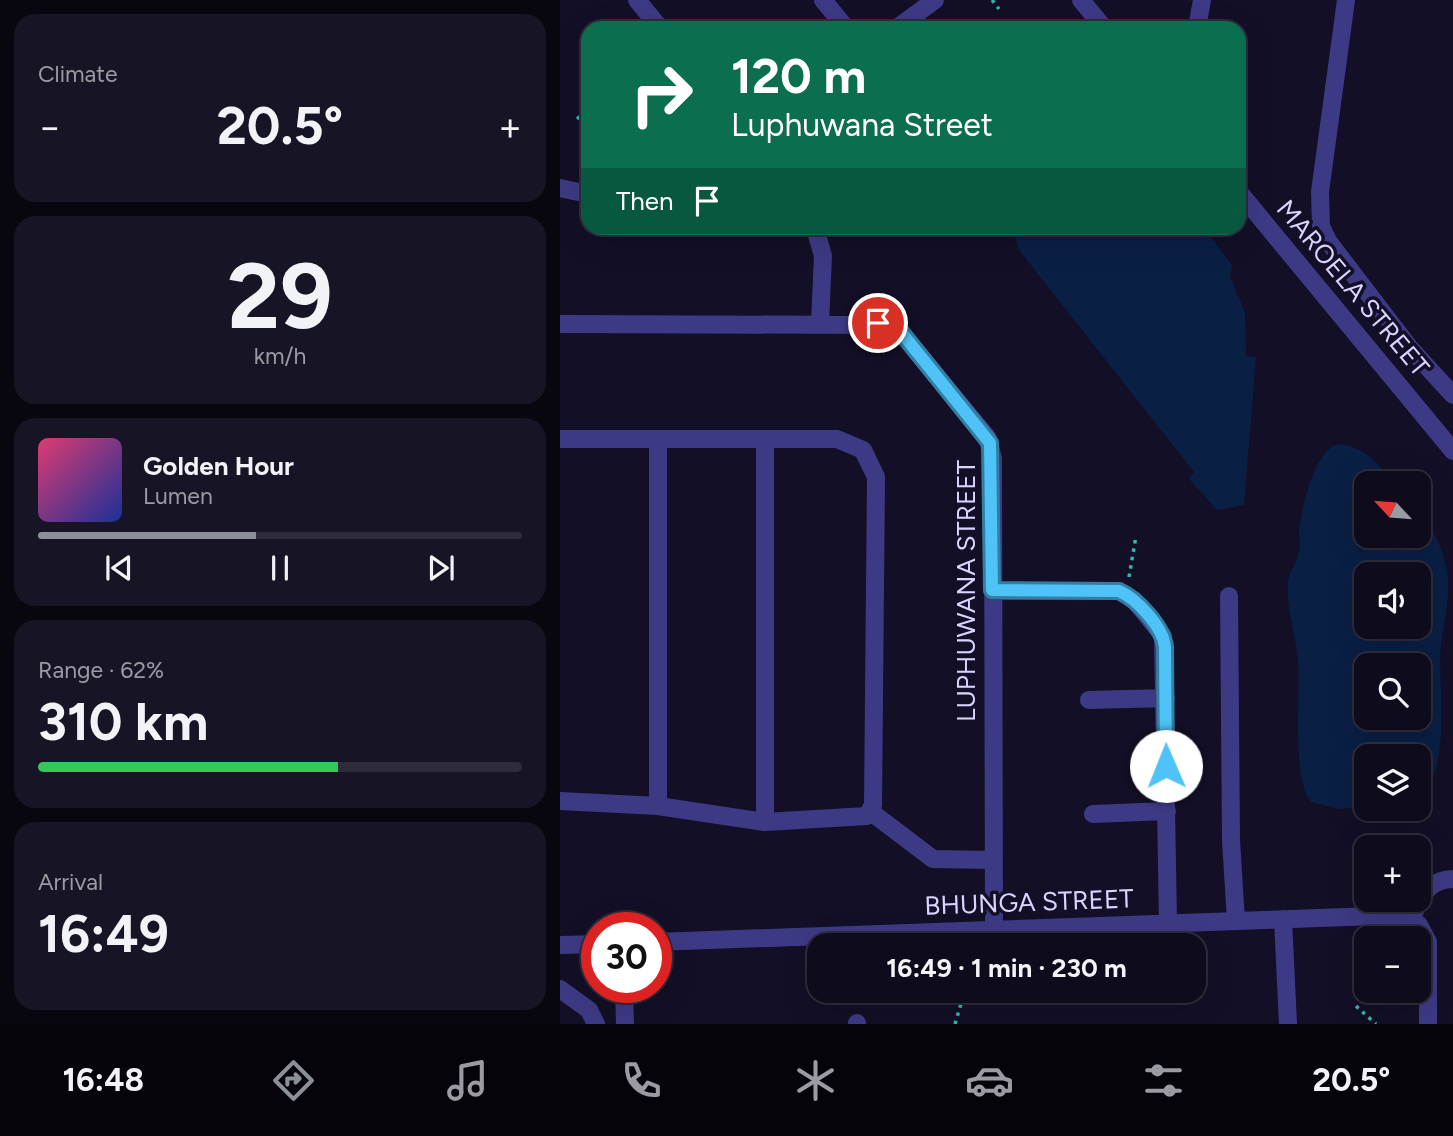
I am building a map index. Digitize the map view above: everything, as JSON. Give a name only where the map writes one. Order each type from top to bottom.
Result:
[{"type":"street","points":[[636,0],[654,21]]},
{"type":"street","points":[[823,0],[840,21]]},
{"type":"street","points":[[906,21],[935,0]]},
{"type":"street","points":[[1080,0],[1098,21]]},
{"type":"street","points":[[1198,21],[1202,0]]},
{"type":"street","points":[[1346,0],[1320,192],[1321,226],[1328,241],[1401,336],[1453,395]]},
{"type":"street","points":[[560,188],[581,192]]},
{"type":"street","name":"MAROELA STREET","points":[[1246,200],[1453,451]]},
{"type":"street","points":[[817,235],[823,256],[820,323]]},
{"type":"street","name":"LUPHUWANA STREET","points":[[560,324],[878,323],[901,332],[987,437],[993,458],[994,930]]},
{"type":"street","points":[[560,439],[846,441],[863,450],[874,467],[871,812],[867,816],[855,818],[765,822],[658,806],[560,801]]},
{"type":"street","points":[[658,439],[658,806]]},
{"type":"street","points":[[765,439],[765,822]]},
{"type":"street","points":[[992,590],[1112,589],[1129,596],[1163,636],[1168,923]]},
{"type":"street","points":[[1229,596],[1231,840],[1236,921]]},
{"type":"street","points":[[1089,701],[1166,698]]},
{"type":"street","points":[[1093,814],[1167,811]]},
{"type":"street","points":[[871,812],[933,859],[994,860]]},
{"type":"street","points":[[1427,1024],[1428,942],[1425,931],[1407,917],[1427,887],[1439,879],[1453,879]]},
{"type":"street","name":"BHUNGA STREET","points":[[672,941],[1283,919],[1407,917]]},
{"type":"street","points":[[1283,919],[1288,1024]]},
{"type":"street","points":[[560,945],[581,944]]},
{"type":"street","points":[[560,989],[589,1010],[596,1024]]},
{"type":"street","points":[[625,1003],[625,1024]]},
{"type":"path","points":[[992,0],[999,9]]},
{"type":"path","points":[[576,119],[581,115]]},
{"type":"path","points":[[1129,596],[1128,581],[1136,537]]},
{"type":"path","points":[[955,1024],[961,1003]]},
{"type":"path","points":[[1356,1006],[1376,1024]]},
{"type":"water","points":[[1014,235],[1209,235],[1232,265],[1230,277],[1245,312],[1246,356],[1256,357],[1244,505],[1217,510],[1189,479],[1194,472],[1019,250]]},
{"type":"water","points":[[1339,444],[1348,446],[1364,453],[1384,471],[1354,471],[1354,548],[1432,548],[1432,531],[1439,544],[1448,575],[1440,661],[1440,747],[1431,780],[1431,744],[1354,744],[1354,808],[1339,809],[1311,802],[1301,775],[1298,661],[1288,592],[1289,578],[1299,552],[1299,531],[1306,495],[1323,456],[1330,448]]},
{"type":"route","points":[[878,323],[901,332],[990,443],[993,458],[992,590],[1112,589],[1135,601],[1163,636],[1166,766]]}]
